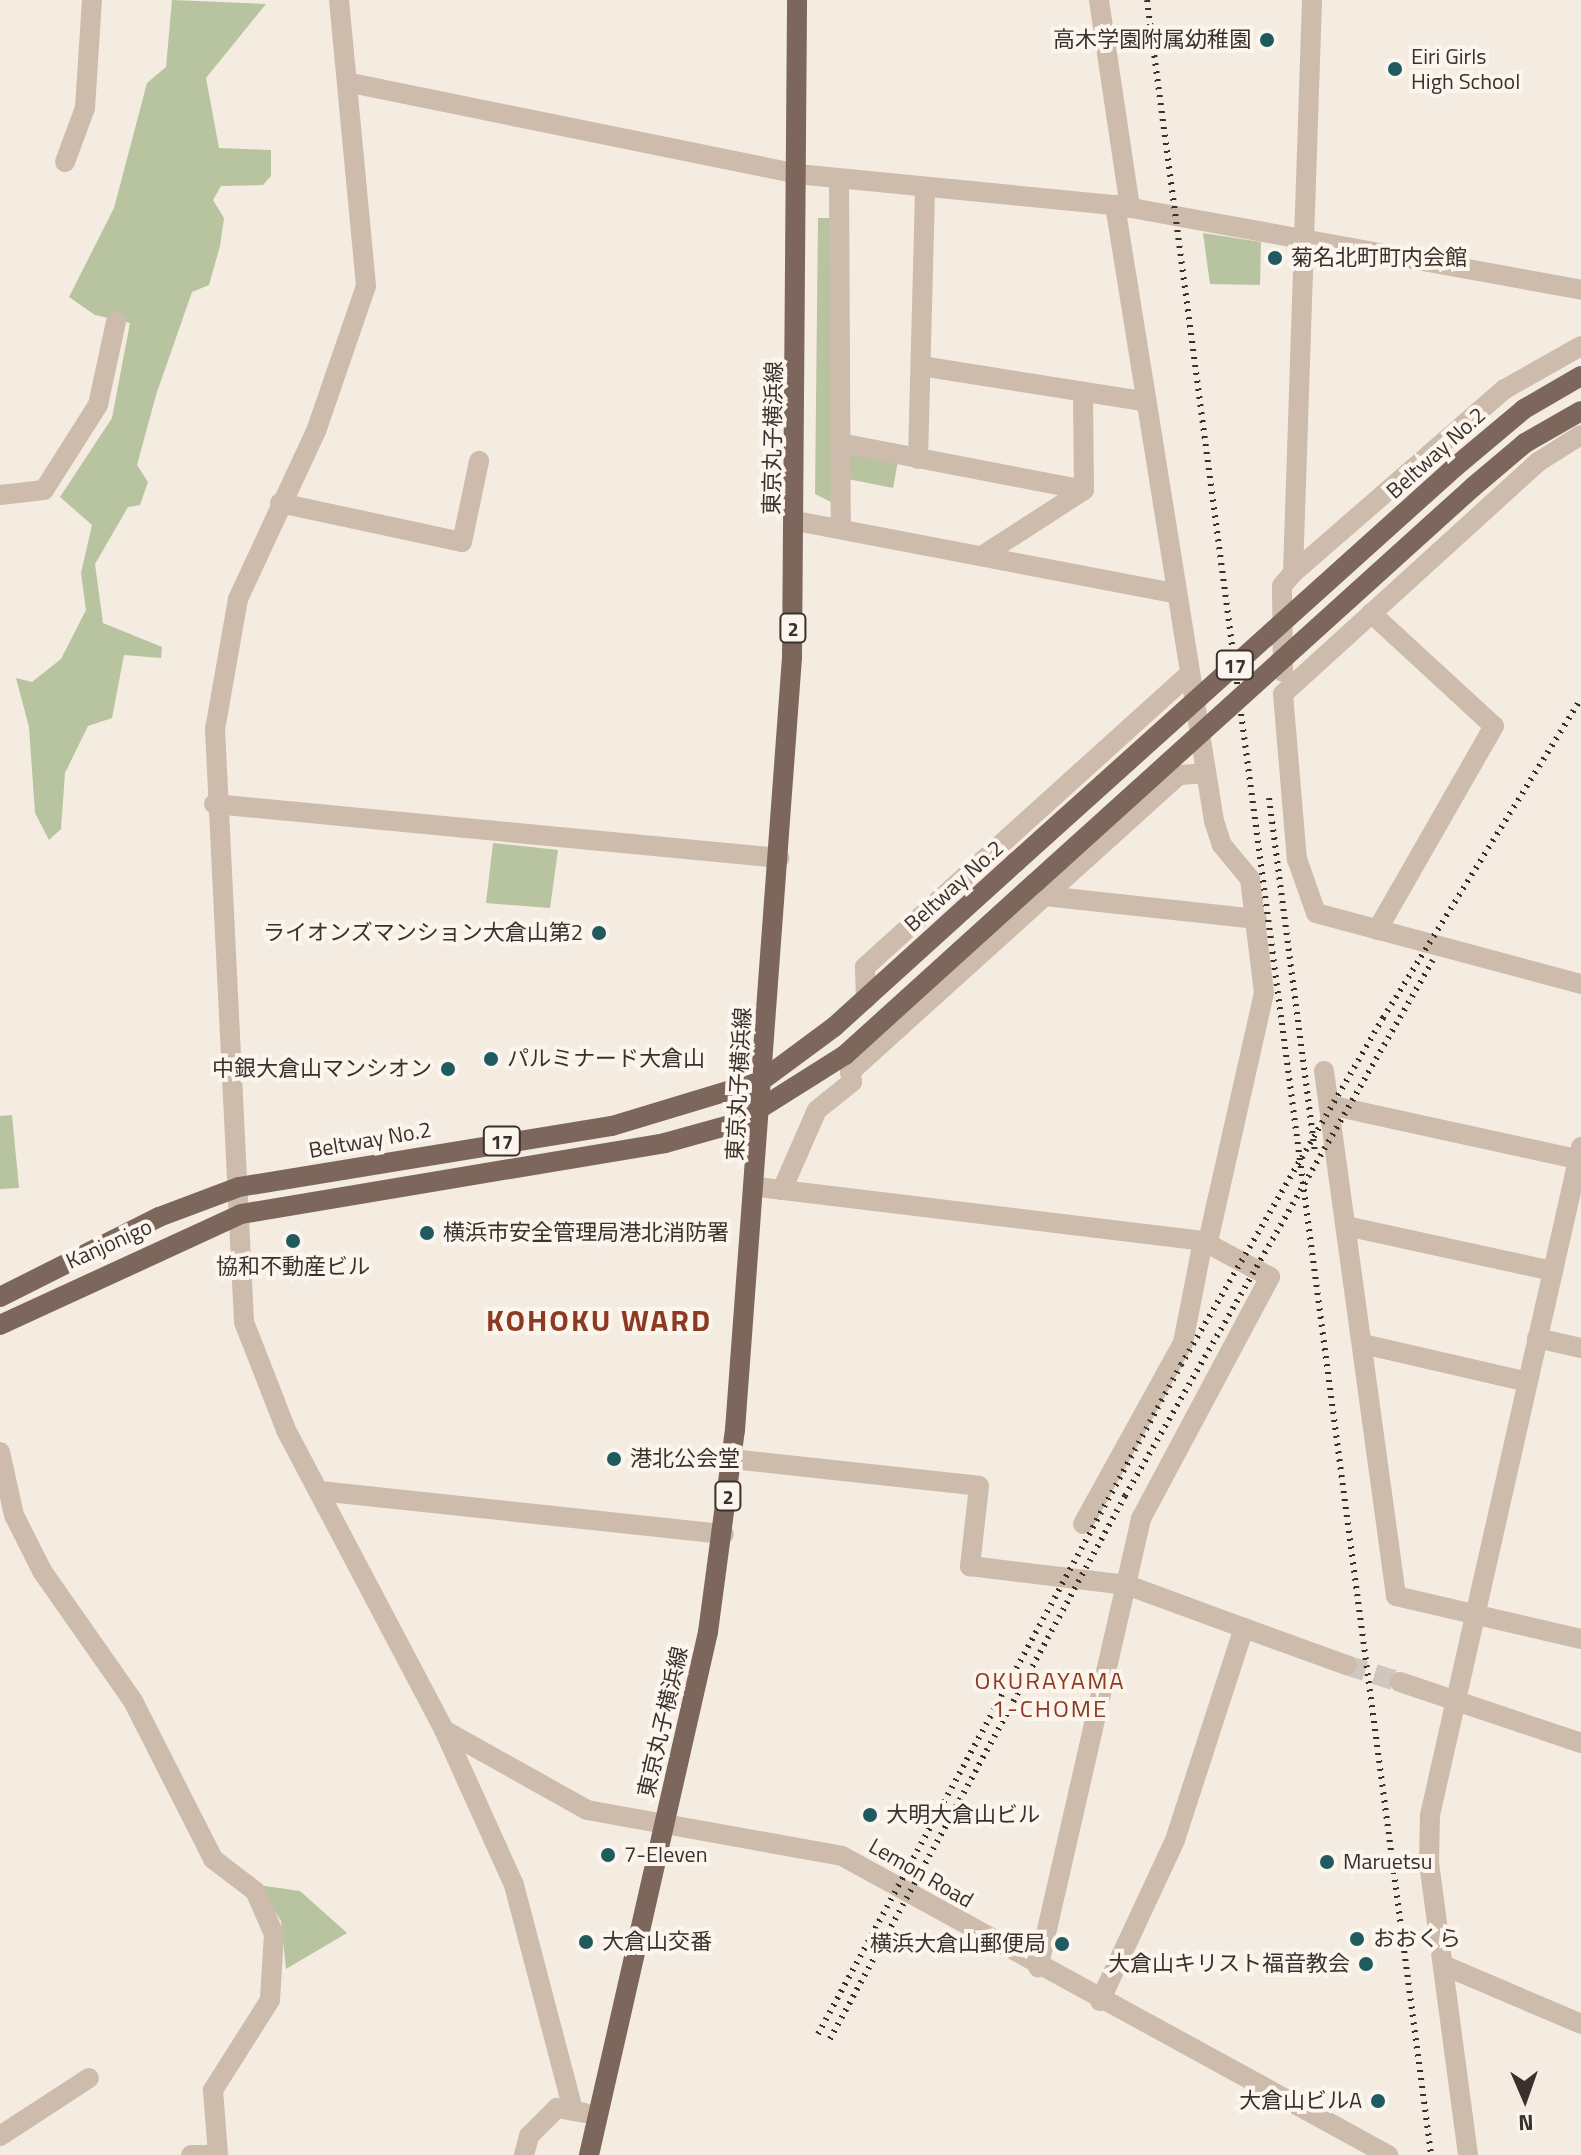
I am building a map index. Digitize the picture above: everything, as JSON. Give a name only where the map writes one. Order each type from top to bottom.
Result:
[{"type":"main road","name":"東京丸子横浜線","points":[[589,2155],[665,1824],[724,1534],[732,1459],[758,1187],[761,1081],[779,858],[796,521],[797,0]]},
{"type":"main road","name":"Beltway No.2","points":[[239,1187],[612,1126],[761,1081],[866,999],[1455,467],[1524,409],[1581,376]]},
{"type":"main road","name":"17","points":[[241,1214],[665,1143],[760,1113],[845,1055],[1040,889],[1473,487],[1525,443],[1581,411]]},
{"type":"main road","name":"Kanjonigo","points":[[0,1297],[159,1217],[239,1187]]},
{"type":"main road","name":"Kanjonigo","points":[[0,1325],[241,1214]]},
{"type":"street","points":[[65,162],[85,108],[92,0]]},
{"type":"street","points":[[339,0],[351,83],[366,286],[316,431],[280,503],[223,653],[214,804],[241,1214],[244,1322],[286,1430],[444,1730],[514,1885],[573,2110]]},
{"type":"street","points":[[1083,1524],[1183,1343],[1264,993],[1250,879],[1222,845],[1205,773],[1174,593],[1143,401],[1099,0]]},
{"type":"street","points":[[1293,573],[1312,0]]},
{"type":"street","points":[[351,83],[797,174],[1122,206],[1303,236],[1581,290]]},
{"type":"street","points":[[839,179],[841,529]]},
{"type":"street","points":[[918,459],[925,187]]},
{"type":"street","points":[[0,495],[44,490],[98,405],[116,322]]},
{"type":"street","points":[[1581,346],[1505,389],[1293,573],[1282,586],[1283,694],[1297,859],[1316,913],[1581,984]]},
{"type":"street","points":[[921,366],[1143,401]]},
{"type":"street","points":[[1083,392],[1084,490]]},
{"type":"street","points":[[1283,694],[1538,462],[1581,435]]},
{"type":"street","points":[[840,443],[1084,490]]},
{"type":"street","points":[[280,503],[462,542],[479,461]]},
{"type":"street","points":[[982,556],[1084,490]]},
{"type":"street","points":[[796,521],[1174,593]]},
{"type":"street","points":[[1371,613],[1494,726],[1377,930]]},
{"type":"street","points":[[866,999],[865,967],[1188,675]]},
{"type":"street","points":[[782,1190],[817,1110],[852,1082],[850,1072],[1040,889],[1179,775],[1205,773]]},
{"type":"street","points":[[214,804],[779,858]]},
{"type":"street","points":[[1040,889],[1257,919]]},
{"type":"street","points":[[1324,1071],[1396,1596],[1581,1639]]},
{"type":"street","points":[[1329,1105],[1580,1156],[1430,1815],[1443,1965],[1468,2155]]},
{"type":"street","points":[[758,1187],[1205,1242],[1270,1277],[1141,1519],[1038,1967]]},
{"type":"street","points":[[1346,1226],[1553,1271]]},
{"type":"street","points":[[1537,1338],[1581,1348]]},
{"type":"street","points":[[1363,1344],[1527,1382]]},
{"type":"street","points":[[0,1452],[14,1515],[42,1571],[133,1701],[213,1859],[255,1891],[274,1934],[270,2000],[213,2090],[218,2155],[191,2155]]},
{"type":"street","points":[[732,1459],[979,1486],[970,1566],[1127,1585],[1346,1665]]},
{"type":"street","points":[[320,1491],[724,1534]]},
{"type":"street","points":[[1100,2001],[1175,1840],[1244,1628]]},
{"type":"street","points":[[1400,1682],[1581,1743]]},
{"type":"street","name":"Lemon Road","points":[[444,1730],[569,1804],[842,1856],[1100,2001],[1388,2155]]},
{"type":"street","points":[[1443,1965],[1581,2024]]},
{"type":"street","points":[[0,2136],[89,2078]]},
{"type":"street","points":[[524,2155],[529,2136],[557,2108],[598,2116]]},
{"type":"green space","points":[[172,0],[266,4],[206,78],[219,148],[271,150],[271,176],[263,185],[221,186],[213,200],[224,218],[220,246],[209,285],[192,292],[156,395],[137,465],[148,482],[140,505],[128,507],[95,564],[103,623],[162,647],[161,658],[124,655],[112,718],[88,726],[65,773],[61,829],[49,840],[35,813],[29,727],[16,678],[32,682],[61,659],[86,610],[81,573],[92,525],[60,497],[112,418],[130,323],[95,315],[69,297],[114,208],[147,83],[166,67]]},
{"type":"green space","points":[[818,218],[834,218],[833,503],[815,494]]},
{"type":"green space","points":[[1203,233],[1261,242],[1260,285],[1210,284]]},
{"type":"green space","points":[[846,451],[898,461],[893,488],[848,479]]},
{"type":"green space","points":[[493,843],[558,850],[550,908],[486,903]]},
{"type":"green space","points":[[12,1115],[19,1188],[0,1189],[0,1116]]},
{"type":"green space","points":[[258,1885],[300,1891],[347,1933],[286,1969],[281,1921]]},
{"type":"tunnel","points":[[1346,1665],[1400,1682]]},
{"type":"railway","points":[[1147,0],[1431,2155]]},
{"type":"railway","points":[[818,2034],[1181,1365],[1383,1018],[1581,699]]},
{"type":"railway","points":[[1269,798],[1315,1151]]},
{"type":"railway","points":[[830,2039],[1125,1496],[1433,960]]},
{"type":"place","name":"高木学園附属幼稚園","points":[[1267,40]]},
{"type":"place","name":"Eiri Girls High School","points":[[1395,69]]},
{"type":"place","name":"菊名北町町内会館","points":[[1275,258]]},
{"type":"place","name":"ライオンズマンション大倉山第2","points":[[599,933]]},
{"type":"place","name":"パルミナード大倉山","points":[[491,1059]]},
{"type":"place","name":"中銀大倉山マンシオン","points":[[448,1069]]},
{"type":"place","name":"横浜市安全管理局港北消防署","points":[[427,1233]]},
{"type":"place","name":"協和不動産ビル","points":[[293,1241]]},
{"type":"place","name":"港北公会堂","points":[[614,1459]]},
{"type":"place","name":"大明大倉山ビル","points":[[870,1815]]},
{"type":"place","name":"7-Eleven","points":[[608,1855]]},
{"type":"place","name":"Maruetsu","points":[[1327,1862]]},
{"type":"place","name":"おおくら","points":[[1357,1939]]},
{"type":"place","name":"大倉山交番","points":[[586,1942]]},
{"type":"place","name":"横浜大倉山郵便局","points":[[1062,1944]]},
{"type":"place","name":"大倉山キリスト福音教会","points":[[1366,1964]]},
{"type":"place","name":"大倉山ビルA","points":[[1378,2101]]},
{"type":"district","name":"KOHOKU WARD","points":[[599,1320]]},
{"type":"district","name":"OKURAYAMA 1-CHOME","points":[[1050,1695]]}]
